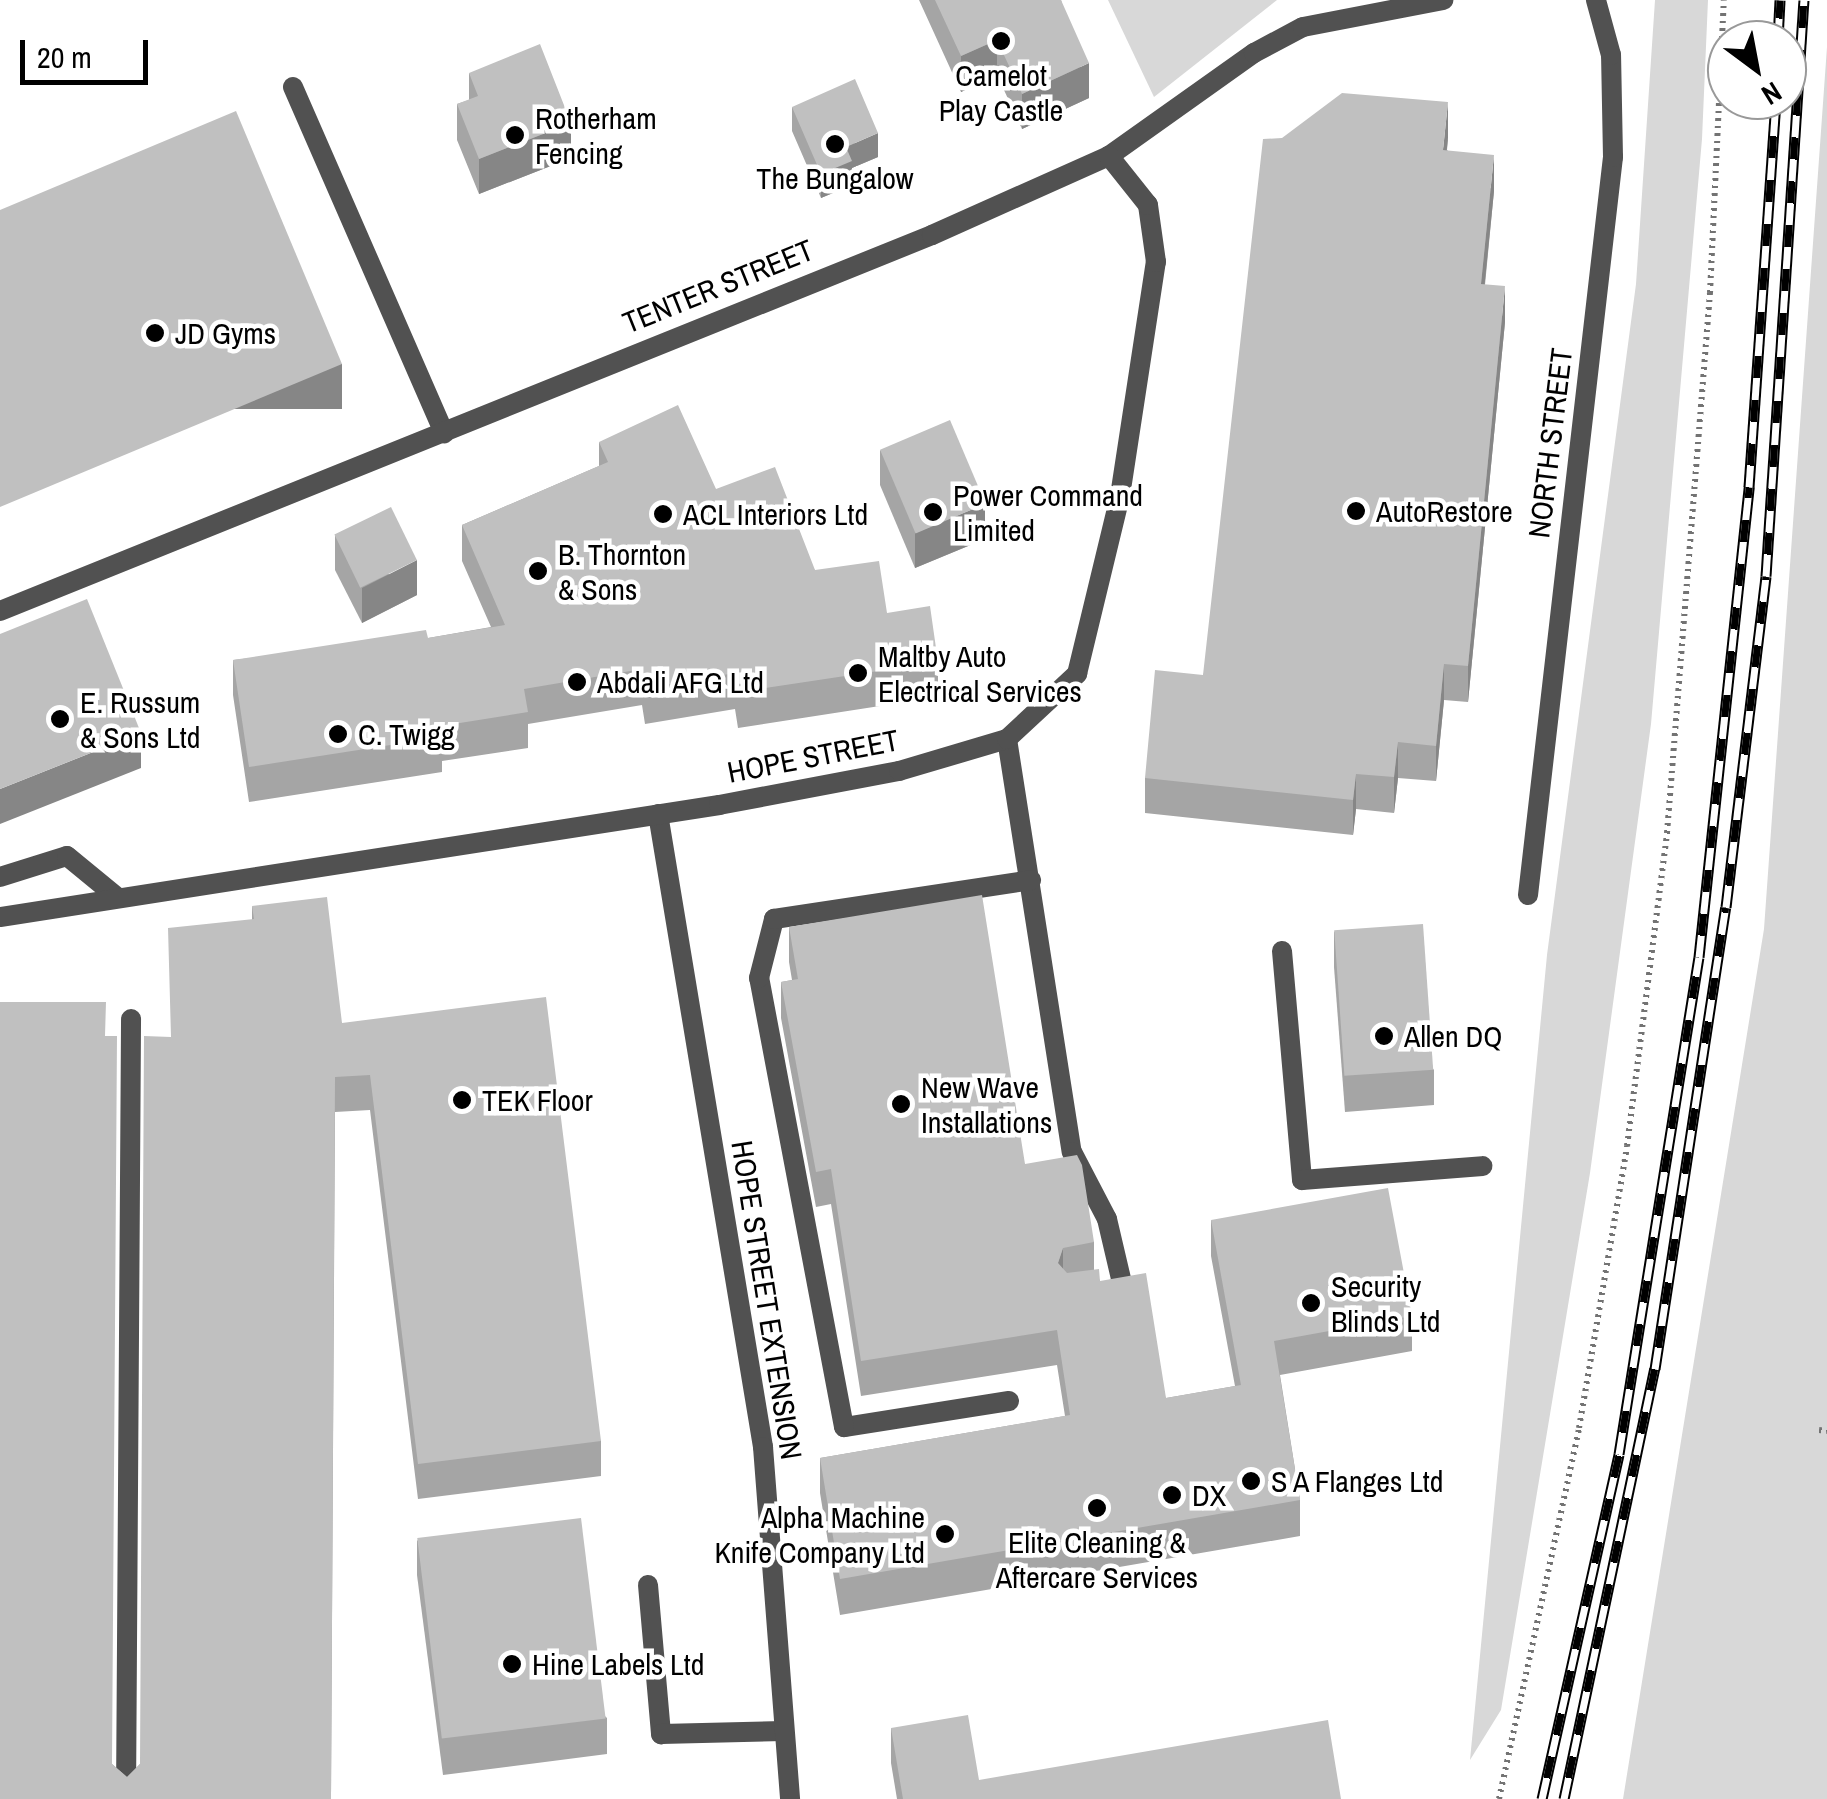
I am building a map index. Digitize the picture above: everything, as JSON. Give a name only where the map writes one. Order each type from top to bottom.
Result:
[{"type":"street","name":"TENTER STREET","points":[[0,610],[444,434],[1109,156],[1254,53],[1303,28],[1443,0]]},
{"type":"street","name":"NORTH STREET","points":[[1528,895],[1612,157],[1611,55],[1596,0]]},
{"type":"street","points":[[292,87],[444,434]]},
{"type":"street","name":"HOPE STREET","points":[[0,917],[658,814],[899,771],[1006,739],[1077,674],[1120,496],[1156,262],[1148,205],[1109,156]]},
{"type":"street","points":[[1006,739],[1072,1152],[1107,1219],[1123,1288],[1089,1293]]},
{"type":"street","name":"HOPE STREET EXTENSION","points":[[658,814],[763,1447],[790,1799]]},
{"type":"street","points":[[0,877],[68,856],[117,897]]},
{"type":"street","points":[[1009,1401],[844,1427],[759,978],[774,920],[1031,880]]},
{"type":"street","points":[[1282,951],[1302,1180],[1482,1166]]},
{"type":"street","points":[[126,1799],[132,1018]]},
{"type":"street","points":[[648,1585],[661,1734],[784,1731]]},
{"type":"path","points":[[1499,1799],[1580,1428],[1627,1146],[1667,833],[1710,292],[1724,0]]},
{"type":"shaded area","points":[[1108,0],[1277,0],[1154,97]]},
{"type":"shaded area","points":[[1655,0],[1708,0],[1702,139],[1651,724],[1590,1173],[1501,1710],[1470,1760],[1547,955],[1636,284]]},
{"type":"shaded area","points":[[1827,47],[1827,1799],[1623,1799],[1764,929]]},
{"type":"building","points":[[935,0],[1061,0],[1089,63],[1022,94],[997,40],[961,56]]},
{"type":"building","points":[[540,44],[571,123],[479,159],[457,104],[478,96],[469,73]]},
{"type":"building","points":[[855,79],[878,133],[846,147],[852,161],[821,174],[792,107]]},
{"type":"building","name":"AutoRestore","points":[[1342,93],[1448,102],[1443,150],[1494,155],[1481,284],[1505,286],[1468,666],[1444,664],[1436,746],[1398,742],[1394,777],[1356,774],[1353,800],[1145,778],[1155,670],[1203,675],[1263,139],[1282,138]]},
{"type":"building","name":"JD Gyms","points":[[236,111],[342,364],[0,507],[0,210]]},
{"type":"building","points":[[678,405],[716,489],[775,467],[815,570],[879,561],[887,613],[930,606],[938,662],[738,692],[735,673],[645,688],[642,669],[524,689],[528,712],[441,726],[442,737],[249,767],[233,660],[426,630],[428,638],[505,625],[462,525],[608,462],[599,442]]},
{"type":"building","points":[[950,420],[986,504],[916,533],[880,450]]},
{"type":"building","points":[[391,507],[417,560],[360,588],[334,535]]},
{"type":"building","name":"E. Russum & Sons Ltd","points":[[87,599],[141,733],[0,789],[0,634]]},
{"type":"building","points":[[982,895],[1025,1164],[1077,1155],[1082,1165],[1094,1242],[1063,1248],[1058,1263],[1067,1273],[1099,1269],[1100,1281],[1146,1273],[1166,1398],[1241,1385],[1211,1220],[1388,1188],[1412,1316],[1274,1341],[1300,1500],[840,1579],[820,1458],[1070,1415],[1057,1330],[861,1361],[831,1169],[816,1172],[781,982],[798,979],[789,927]]},
{"type":"building","points":[[327,897],[342,1023],[546,997],[601,1441],[418,1464],[370,1075],[335,1077],[331,1799],[0,1799],[0,1002],[106,1002],[105,1036],[117,1036],[112,1764],[127,1777],[140,1764],[144,1036],[171,1037],[168,928],[254,919],[252,906]]},
{"type":"building","name":"Allen DQ","points":[[1423,924],[1433,1070],[1344,1076],[1334,930]]},
{"type":"building","name":"Hine Labels Ltd","points":[[581,1518],[606,1718],[442,1739],[417,1538]]},
{"type":"building","points":[[968,1715],[979,1780],[1328,1720],[1341,1799],[903,1799],[891,1728]]},
{"type":"railway","points":[[1779,20],[1780,0]]},
{"type":"railway","points":[[1564,1799],[1655,1369],[1726,907],[1766,576],[1804,0]]},
{"type":"railway","points":[[1542,1799],[1619,1454],[1699,957],[1749,487],[1775,120]]},
{"type":"place","name":"Camelot Play Castle","points":[[1001,41]]},
{"type":"place","name":"Rotherham Fencing","points":[[515,135]]},
{"type":"place","name":"The Bungalow","points":[[835,144]]},
{"type":"place","name":"JD Gyms","points":[[155,333]]},
{"type":"place","name":"AutoRestore","points":[[1356,511]]},
{"type":"place","name":"Power Command Limited","points":[[933,512]]},
{"type":"place","name":"ACL Interiors Ltd","points":[[663,514]]},
{"type":"place","name":"B. Thornton & Sons","points":[[538,571]]},
{"type":"place","name":"Maltby Auto Electrical Services","points":[[858,673]]},
{"type":"place","name":"Abdali AFG Ltd","points":[[577,682]]},
{"type":"place","name":"E. Russum & Sons Ltd","points":[[60,719]]},
{"type":"place","name":"C. Twigg","points":[[338,734]]},
{"type":"place","name":"Allen DQ","points":[[1384,1036]]},
{"type":"place","name":"TEK Floor","points":[[462,1100]]},
{"type":"place","name":"New Wave Installations","points":[[901,1104]]},
{"type":"place","name":"Security Blinds Ltd","points":[[1311,1303]]},
{"type":"place","name":"S A Flanges Ltd","points":[[1251,1481]]},
{"type":"place","name":"DX","points":[[1172,1495]]},
{"type":"place","name":"Elite Cleaning & Aftercare Services","points":[[1097,1508]]},
{"type":"place","name":"Alpha Machine Knife Company Ltd","points":[[945,1534]]},
{"type":"place","name":"Hine Labels Ltd","points":[[512,1664]]}]
